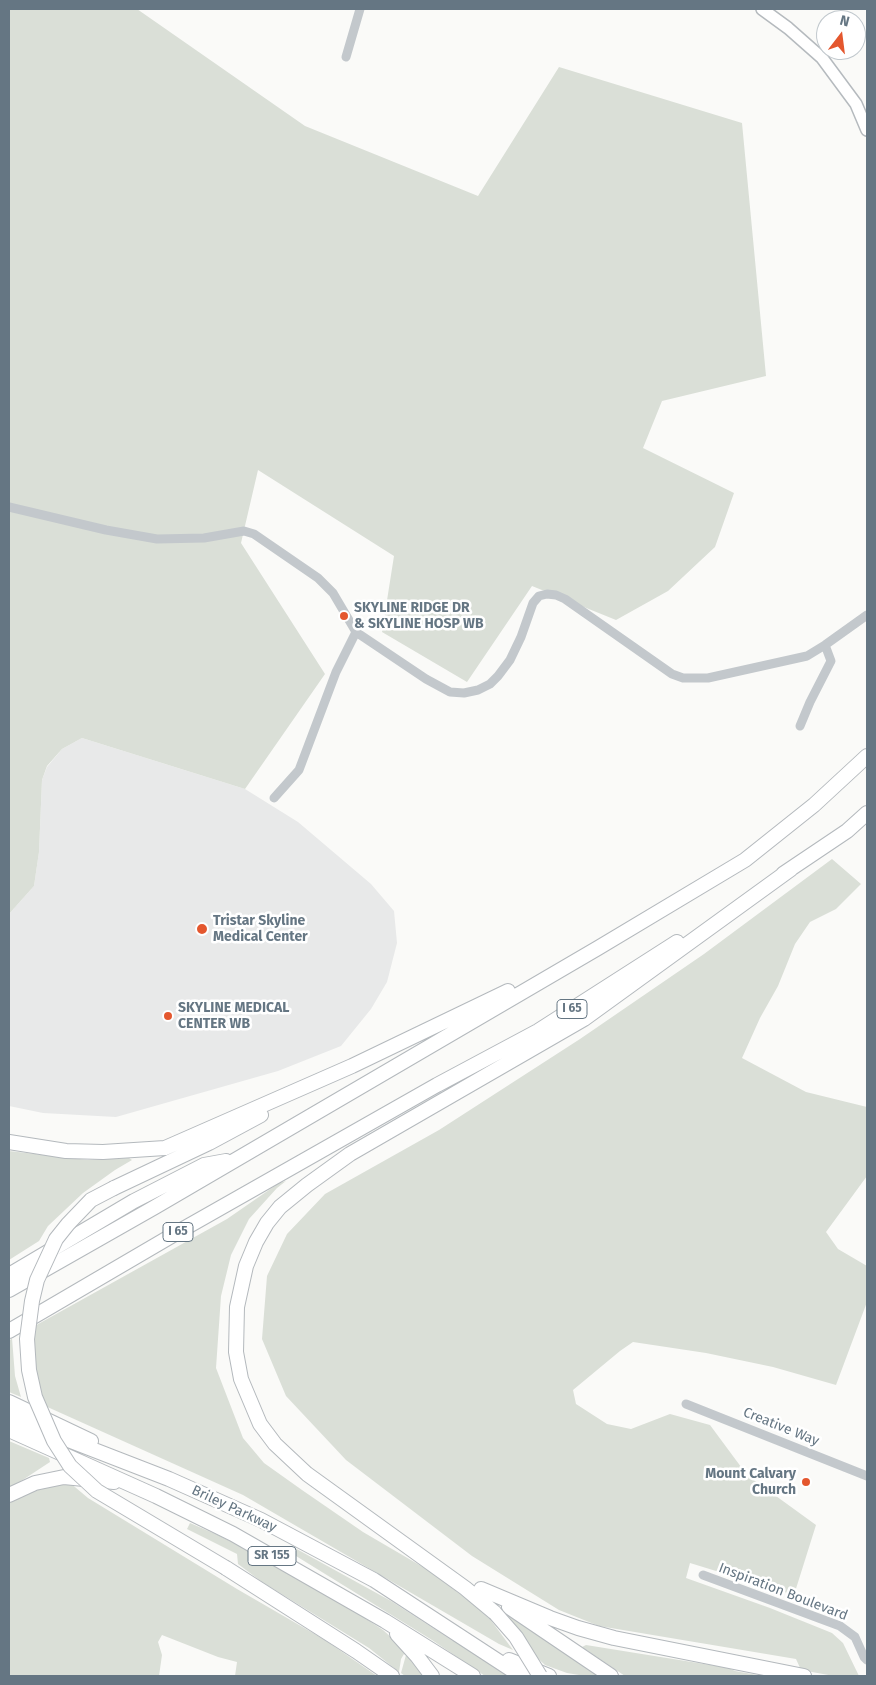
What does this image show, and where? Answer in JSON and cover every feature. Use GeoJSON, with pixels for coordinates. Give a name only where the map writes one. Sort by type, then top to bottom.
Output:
{"type":"FeatureCollection","features":[{"type":"Feature","properties":{"kind":"highway","name":"I 65"},"geometry":{"type":"LineString","coordinates":[[9,1290],[155,1207],[598,948],[744,860],[814,805],[867,756]]}},
{"type":"Feature","properties":{"kind":"highway","name":"I 65"},"geometry":{"type":"LineString","coordinates":[[9,1331],[193,1223],[437,1085],[538,1031],[791,869],[847,831],[867,813]]}},
{"type":"Feature","properties":{"kind":"highway"},"geometry":{"type":"LineString","coordinates":[[540,1676],[516,1637],[495,1612],[422,1556],[307,1474],[275,1444],[260,1424],[241,1379],[236,1352],[237,1307],[246,1266],[256,1242],[268,1223],[292,1195],[336,1164],[439,1101],[584,1019],[791,869]]}},
{"type":"Feature","properties":{"kind":"highway"},"geometry":{"type":"LineString","coordinates":[[9,1142],[66,1151],[103,1152],[165,1148],[352,1066],[598,948]]}},
{"type":"Feature","properties":{"kind":"highway"},"geometry":{"type":"LineString","coordinates":[[352,1066],[209,1143],[91,1200],[56,1238],[37,1280],[27,1339],[29,1370],[35,1397],[54,1441],[70,1466],[97,1491],[226,1568],[392,1676]]}},
{"type":"Feature","properties":{"kind":"highway"},"geometry":{"type":"LineString","coordinates":[[9,1275],[134,1201],[204,1165],[236,1159]]}},
{"type":"Feature","properties":{"kind":"highway"},"geometry":{"type":"LineString","coordinates":[[9,1402],[127,1458],[157,1470],[170,1479]]}},
{"type":"Feature","properties":{"kind":"highway","name":"Briley Parkway"},"geometry":{"type":"LineString","coordinates":[[9,1417],[170,1479],[262,1520],[374,1580],[521,1676]]}},
{"type":"Feature","properties":{"kind":"highway","name":"Briley Parkway"},"geometry":{"type":"LineString","coordinates":[[9,1430],[156,1496],[233,1534],[385,1620],[473,1676]]}},
{"type":"Feature","properties":{"kind":"highway"},"geometry":{"type":"LineString","coordinates":[[9,1496],[36,1483],[64,1477],[112,1481],[156,1496]]}},
{"type":"Feature","properties":{"kind":"highway"},"geometry":{"type":"LineString","coordinates":[[422,1556],[481,1588],[578,1628],[614,1638],[804,1676]]}},
{"type":"Feature","properties":{"kind":"highway"},"geometry":{"type":"LineString","coordinates":[[374,1580],[419,1604],[491,1651],[522,1666],[550,1676]]}},
{"type":"Feature","properties":{"kind":"highway"},"geometry":{"type":"LineString","coordinates":[[481,1588],[611,1676]]}},
{"type":"Feature","properties":{"kind":"highway"},"geometry":{"type":"LineString","coordinates":[[385,1620],[432,1676]]}},
{"type":"Feature","properties":{"kind":"main road"},"geometry":{"type":"LineString","coordinates":[[762,9],[788,28],[822,58],[856,104],[867,130]]}},
{"type":"Feature","properties":{"kind":"street"},"geometry":{"type":"LineString","coordinates":[[346,56],[360,9]]}},
{"type":"Feature","properties":{"kind":"street"},"geometry":{"type":"LineString","coordinates":[[9,507],[106,530],[157,539],[204,538],[244,531],[254,534],[318,578],[333,594],[356,632],[426,679],[450,692],[464,693],[478,690],[490,684],[498,676],[510,660],[533,604],[539,596],[547,594],[556,595],[565,600],[672,674],[683,678],[708,678],[807,656],[867,615]]}},
{"type":"Feature","properties":{"kind":"street"},"geometry":{"type":"LineString","coordinates":[[274,798],[299,770],[336,672],[356,632]]}},
{"type":"Feature","properties":{"kind":"street"},"geometry":{"type":"LineString","coordinates":[[800,726],[831,661],[825,645]]}},
{"type":"Feature","properties":{"kind":"street","name":"Creative Way"},"geometry":{"type":"LineString","coordinates":[[686,1404],[867,1476]]}},
{"type":"Feature","properties":{"kind":"street","name":"Inspiration Boulevard"},"geometry":{"type":"LineString","coordinates":[[703,1575],[840,1626],[855,1637],[867,1660]]}},
{"type":"Feature","properties":{"kind":"shaded area"},"geometry":{"type":"Polygon","coordinates":[[[9,9],[137,9],[305,126],[478,196],[559,67],[742,123],[766,376],[662,401],[643,448],[734,493],[715,547],[668,591],[616,620],[532,586],[467,682],[382,632],[394,556],[258,470],[241,543],[325,674],[245,789],[82,738],[62,749],[47,766],[42,780],[39,852],[34,886],[9,914],[9,9]]]}},
{"type":"Feature","properties":{"kind":"shaded area","name":"Tristar Skyline Medical Center"},"geometry":{"type":"Polygon","coordinates":[[[82,738],[245,789],[298,822],[371,884],[394,911],[397,943],[387,982],[371,1009],[341,1046],[278,1071],[116,1117],[43,1113],[9,1106],[9,914],[34,886],[39,852],[42,780],[47,767],[62,749],[82,738]]]}},
{"type":"Feature","properties":{"kind":"shaded area"},"geometry":{"type":"Polygon","coordinates":[[[832,859],[861,884],[836,909],[810,922],[795,944],[778,986],[760,1018],[742,1058],[806,1092],[867,1107],[867,1176],[826,1232],[838,1249],[867,1266],[867,1302],[836,1385],[773,1367],[706,1353],[633,1342],[573,1390],[576,1404],[607,1424],[631,1429],[670,1414],[710,1425],[747,1475],[816,1525],[794,1595],[690,1563],[686,1578],[770,1608],[832,1633],[843,1643],[859,1676],[834,1676],[801,1670],[796,1659],[599,1626],[559,1610],[472,1556],[346,1460],[286,1396],[262,1339],[267,1276],[287,1234],[325,1194],[439,1130],[580,1039],[704,954],[832,859]]]}},
{"type":"Feature","properties":{"kind":"shaded area"},"geometry":{"type":"Polygon","coordinates":[[[9,1151],[88,1160],[129,1158],[132,1160],[83,1193],[48,1226],[39,1241],[9,1260],[9,1151]]]}},
{"type":"Feature","properties":{"kind":"shaded area"},"geometry":{"type":"Polygon","coordinates":[[[286,1181],[277,1188],[249,1219],[231,1255],[221,1296],[216,1368],[243,1438],[264,1463],[363,1532],[428,1570],[472,1603],[490,1619],[513,1650],[499,1644],[243,1495],[43,1405],[33,1377],[31,1328],[227,1219],[279,1183],[286,1181]]]}},
{"type":"Feature","properties":{"kind":"shaded area"},"geometry":{"type":"Polygon","coordinates":[[[12,1338],[15,1376],[21,1397],[9,1392],[9,1341],[12,1338]]]}},
{"type":"Feature","properties":{"kind":"shaded area"},"geometry":{"type":"Polygon","coordinates":[[[9,1441],[49,1458],[50,1462],[9,1489],[9,1441]]]}},
{"type":"Feature","properties":{"kind":"shaded area"},"geometry":{"type":"Polygon","coordinates":[[[69,1482],[88,1498],[325,1640],[377,1676],[235,1676],[237,1662],[218,1657],[162,1635],[158,1642],[162,1655],[159,1676],[9,1676],[9,1500],[32,1488],[69,1482]]]}},
{"type":"Feature","properties":{"kind":"shaded area"},"geometry":{"type":"Polygon","coordinates":[[[190,1523],[274,1564],[348,1607],[383,1630],[402,1647],[425,1676],[405,1676],[401,1673],[406,1655],[404,1654],[401,1659],[399,1672],[369,1648],[262,1582],[238,1564],[237,1554],[187,1529],[190,1523]]]}},
{"type":"Feature","properties":{"kind":"shaded area"},"geometry":{"type":"Polygon","coordinates":[[[293,1547],[391,1601],[453,1641],[455,1639],[510,1676],[485,1676],[432,1640],[296,1556],[293,1547]]]}},
{"type":"Feature","properties":{"kind":"shaded area"},"geometry":{"type":"Polygon","coordinates":[[[503,1612],[602,1676],[567,1673],[545,1665],[532,1653],[503,1612]]]}},
{"type":"Feature","properties":{"kind":"shaded area"},"geometry":{"type":"Polygon","coordinates":[[[586,1645],[729,1668],[735,1671],[763,1676],[625,1676],[582,1647],[586,1645]]]}},
{"type":"Feature","properties":{"kind":"place","name":"SKYLINE RIDGE DR & SKYLINE HOSP WB"},"geometry":{"type":"Point","coordinates":[344,616]}},
{"type":"Feature","properties":{"kind":"place","name":"Tristar Skyline Medical Center"},"geometry":{"type":"Point","coordinates":[202,929]}},
{"type":"Feature","properties":{"kind":"place","name":"SKYLINE MEDICAL CENTER WB"},"geometry":{"type":"Point","coordinates":[168,1016]}},
{"type":"Feature","properties":{"kind":"place","name":"Mount Calvary Church"},"geometry":{"type":"Point","coordinates":[806,1482]}}]}
